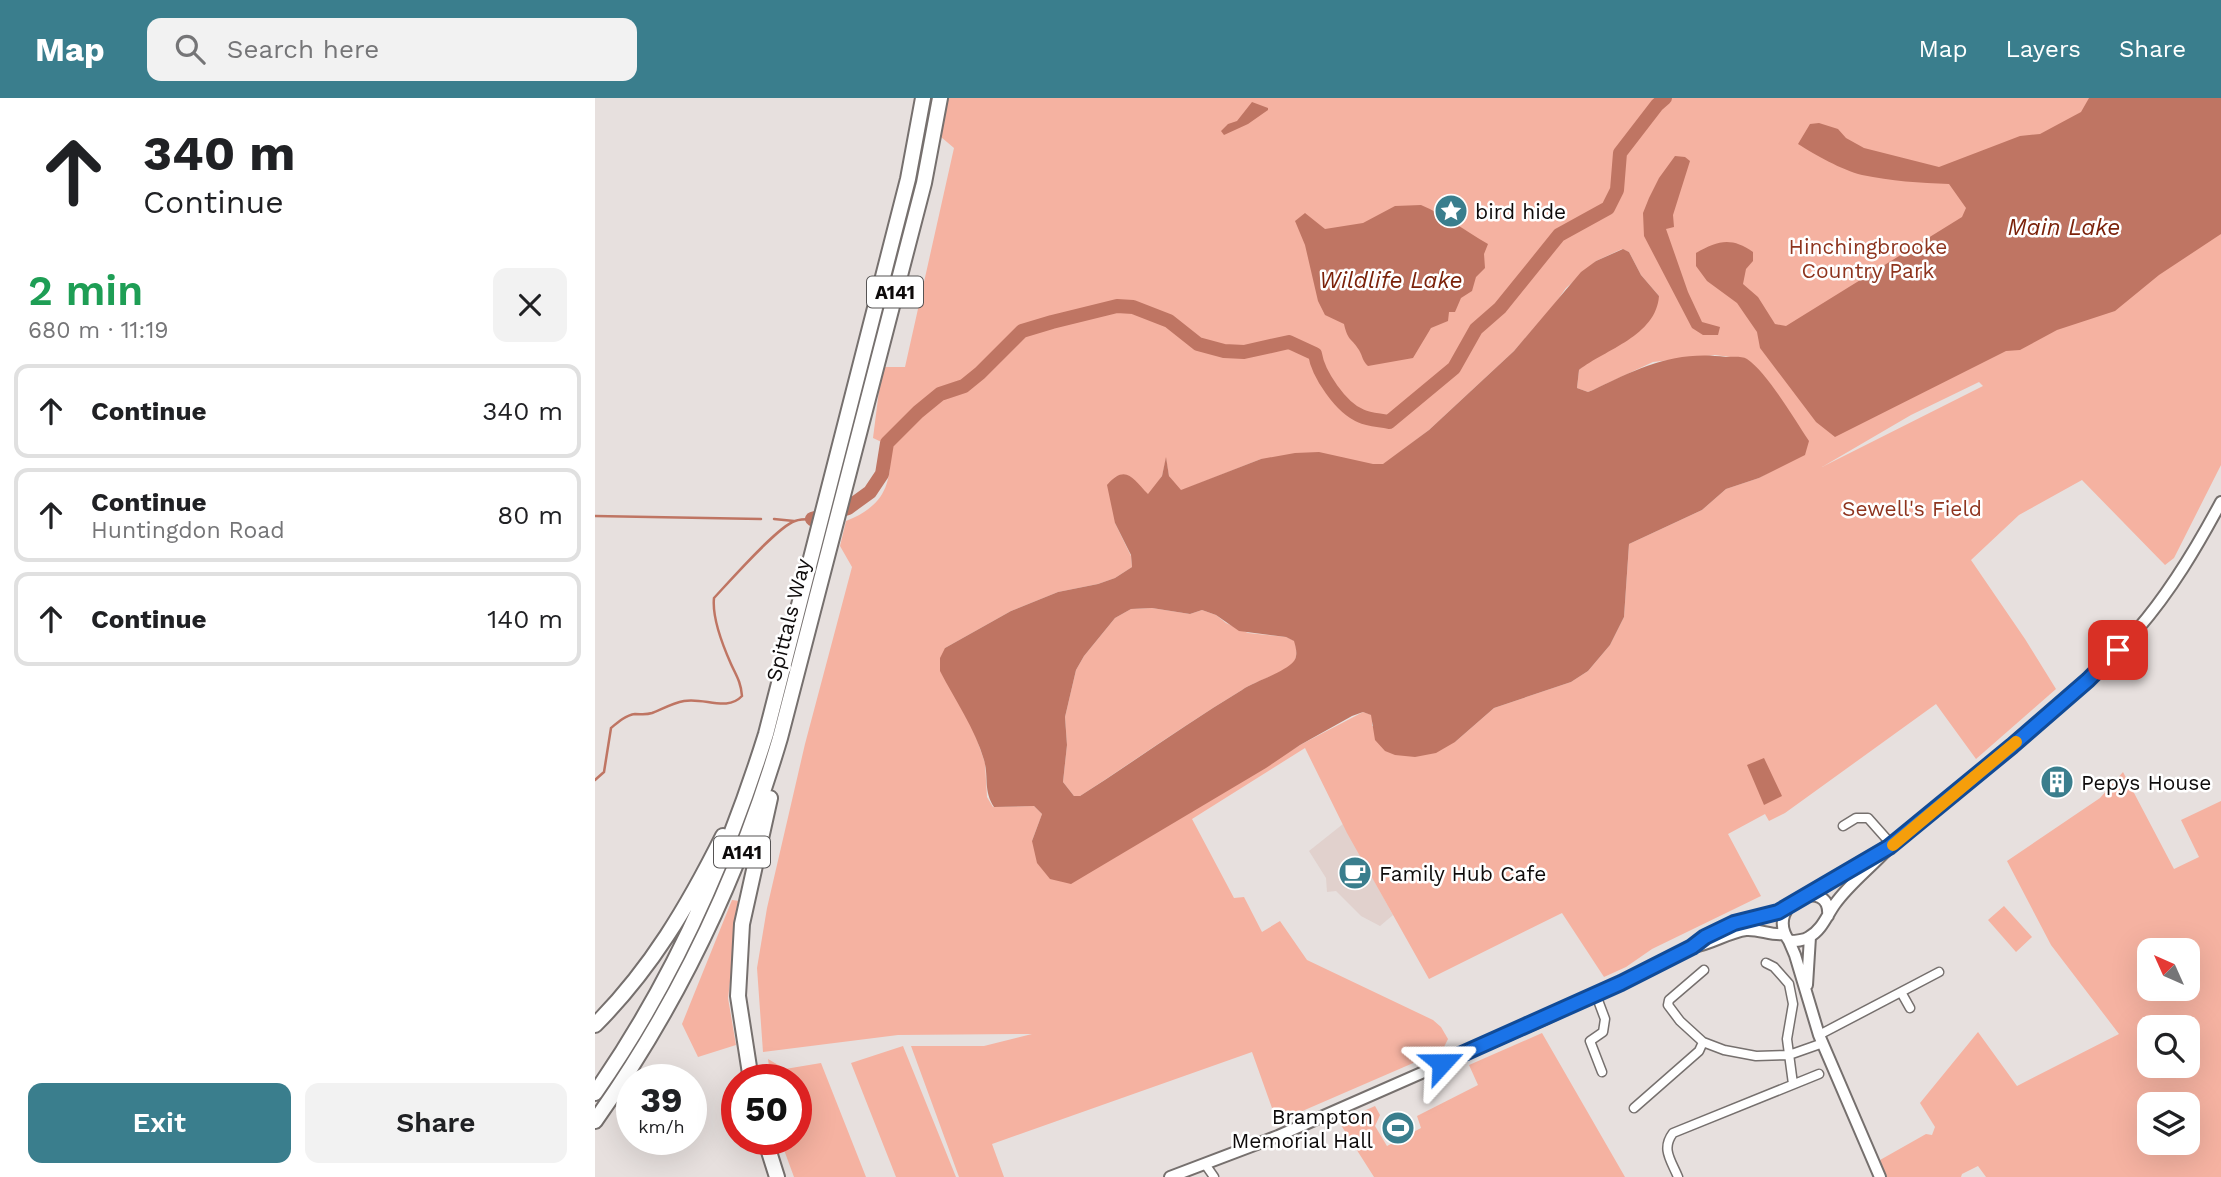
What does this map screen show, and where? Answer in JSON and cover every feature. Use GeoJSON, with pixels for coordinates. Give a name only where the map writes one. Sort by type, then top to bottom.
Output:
{"type":"FeatureCollection","features":[{"type":"Feature","properties":{"kind":"highway","name":"Spittals Way"},"geometry":{"type":"LineString","coordinates":[[595,1093],[641,1022],[692,928],[734,830],[765,734],[908,179],[922,98]]}},
{"type":"Feature","properties":{"kind":"highway","name":"Spittals Way"},"geometry":{"type":"LineString","coordinates":[[595,1121],[659,1023],[713,920],[757,812],[789,701],[924,183],[940,98]]}},
{"type":"Feature","properties":{"kind":"highway"},"geometry":{"type":"LineString","coordinates":[[749,1064],[739,996],[742,923],[765,818],[783,752],[789,701]]}},
{"type":"Feature","properties":{"kind":"highway"},"geometry":{"type":"LineString","coordinates":[[595,1025],[631,986],[670,935],[727,827],[765,734]]}},
{"type":"Feature","properties":{"kind":"highway"},"geometry":{"type":"LineString","coordinates":[[770,1155],[777,1177]]}},
{"type":"Feature","properties":{"kind":"main road"},"geometry":{"type":"LineString","coordinates":[[1692,947],[1709,945],[1741,931],[1761,930],[1796,941],[1810,937],[1823,924],[1844,892],[1891,846],[2088,680],[2136,632],[2165,596],[2221,502]]}},
{"type":"Feature","properties":{"kind":"main road"},"geometry":{"type":"LineString","coordinates":[[1170,1177],[1278,1136],[1596,995],[1734,923],[1778,912],[1891,846]]}},
{"type":"Feature","properties":{"kind":"main road"},"geometry":{"type":"LineString","coordinates":[[1808,895],[1819,896],[1825,900],[1829,907],[1828,916]]}},
{"type":"Feature","properties":{"kind":"main road"},"geometry":{"type":"LineString","coordinates":[[1791,905],[1782,919],[1787,938],[1795,955],[1821,1039],[1880,1177]]}},
{"type":"Feature","properties":{"kind":"main road"},"geometry":{"type":"LineString","coordinates":[[1807,994],[1810,937]]}},
{"type":"Feature","properties":{"kind":"street"},"geometry":{"type":"LineString","coordinates":[[1843,826],[1856,818],[1868,818],[1891,846]]}},
{"type":"Feature","properties":{"kind":"street"},"geometry":{"type":"LineString","coordinates":[[1766,963],[1774,967],[1789,984],[1793,1004],[1787,1039],[1793,1084]]}},
{"type":"Feature","properties":{"kind":"street"},"geometry":{"type":"LineString","coordinates":[[1704,970],[1668,1000],[1668,1005],[1680,1021],[1703,1042],[1724,1050],[1756,1056],[1789,1055],[1938,972]]}},
{"type":"Feature","properties":{"kind":"street"},"geometry":{"type":"LineString","coordinates":[[1901,992],[1909,1008]]}},
{"type":"Feature","properties":{"kind":"street"},"geometry":{"type":"LineString","coordinates":[[1596,995],[1605,1019],[1603,1032],[1590,1041],[1602,1072]]}},
{"type":"Feature","properties":{"kind":"street"},"geometry":{"type":"LineString","coordinates":[[1634,1108],[1699,1051],[1703,1042]]}},
{"type":"Feature","properties":{"kind":"street"},"geometry":{"type":"LineString","coordinates":[[1678,1177],[1667,1149],[1667,1142],[1673,1133],[1819,1074]]}},
{"type":"Feature","properties":{"kind":"street"},"geometry":{"type":"LineString","coordinates":[[1205,1164],[1214,1177]]}},
{"type":"Feature","properties":{"kind":"shaded area"},"geometry":{"type":"Polygon","coordinates":[[[1343,824],[1393,915],[1380,926],[1361,916],[1336,891],[1327,892],[1326,878],[1309,851],[1343,824]]]}},
{"type":"Feature","properties":{"kind":"green space"},"geometry":{"type":"Polygon","coordinates":[[[945,98],[2221,98],[2221,465],[2174,558],[2165,565],[2082,480],[2019,515],[1971,560],[2056,689],[1976,759],[1936,704],[1785,813],[1769,821],[1765,814],[1728,834],[1761,896],[1652,949],[1626,967],[1604,977],[1562,913],[1429,979],[1347,833],[1305,748],[1192,819],[1234,898],[1244,897],[1262,932],[1280,921],[1307,960],[1433,1020],[1448,1039],[1444,1047],[1434,1054],[1277,1122],[1252,1052],[992,1144],[1004,1177],[959,1177],[911,1046],[984,1046],[1032,1034],[898,1035],[763,1052],[757,968],[767,908],[805,744],[852,567],[840,546],[846,521],[877,501],[887,483],[890,446],[873,438],[882,367],[905,367],[954,148],[941,137],[945,98]],[[1622,249],[1596,261],[1566,288],[1514,351],[1429,430],[1383,465],[1261,459],[1180,491],[1169,476],[1166,459],[1162,476],[1152,491],[1115,523],[1131,556],[1132,567],[1115,578],[1058,592],[1011,611],[945,648],[985,763],[987,797],[993,807],[1034,806],[1042,814],[1032,841],[1227,790],[1300,745],[1363,712],[1372,715],[1372,726],[1455,742],[1494,708],[1571,682],[1588,671],[1610,645],[1624,617],[1629,544],[1702,510],[1726,489],[1759,478],[1795,458],[1738,358],[1715,355],[1653,362],[1588,392],[1577,388],[1579,370],[1659,296],[1641,275],[1629,252],[1622,249]],[[1979,382],[1911,415],[1822,467],[1983,386],[1979,382]]]}},
{"type":"Feature","properties":{"kind":"green space"},"geometry":{"type":"Polygon","coordinates":[[[1152,608],[1190,614],[1202,610],[1248,633],[1286,637],[1295,641],[1294,662],[1221,703],[1080,796],[1074,796],[1063,782],[1067,745],[1065,717],[1076,670],[1115,618],[1131,609],[1152,608]]]}},
{"type":"Feature","properties":{"kind":"green space"},"geometry":{"type":"Polygon","coordinates":[[[2123,772],[2174,869],[2199,857],[2181,820],[2221,801],[2221,1177],[1986,1177],[1978,1166],[1961,1177],[1887,1177],[1880,1160],[1926,1134],[1932,1135],[1935,1127],[1920,1103],[1978,1032],[2017,1086],[2119,1034],[2051,945],[2007,861],[2100,798],[2123,772]]]}},
{"type":"Feature","properties":{"kind":"green space"},"geometry":{"type":"Polygon","coordinates":[[[732,900],[740,901],[728,998],[736,1045],[698,1057],[682,1024],[732,900]]]}},
{"type":"Feature","properties":{"kind":"green space"},"geometry":{"type":"Polygon","coordinates":[[[2004,906],[2032,937],[2016,952],[1988,920],[2004,906]]]}},
{"type":"Feature","properties":{"kind":"green space"},"geometry":{"type":"Polygon","coordinates":[[[1542,1033],[1625,1177],[1374,1177],[1339,1122],[1375,1106],[1380,1115],[1375,1126],[1387,1146],[1421,1128],[1417,1116],[1478,1085],[1469,1065],[1542,1033]]]}},
{"type":"Feature","properties":{"kind":"green space"},"geometry":{"type":"Polygon","coordinates":[[[903,1046],[956,1177],[896,1177],[851,1063],[903,1046]]]}},
{"type":"Feature","properties":{"kind":"green space"},"geometry":{"type":"Polygon","coordinates":[[[821,1063],[866,1177],[794,1177],[786,1155],[812,1155],[812,1064],[821,1063]]]}},
{"type":"Feature","properties":{"kind":"water","name":"Main Lake"},"geometry":{"type":"Polygon","coordinates":[[[2089,98],[2221,98],[2221,234],[2159,275],[2115,311],[2057,330],[2020,350],[2006,351],[1835,437],[1816,422],[1760,348],[1757,332],[1737,303],[1707,281],[1696,266],[1696,253],[1718,243],[1732,242],[1753,252],[1753,261],[1746,269],[1743,284],[1758,297],[1775,324],[1786,326],[1962,217],[1966,208],[1949,184],[1862,175],[1820,157],[1798,144],[1810,124],[1819,123],[1838,129],[1846,138],[1864,148],[1939,167],[2020,136],[2040,134],[2081,112],[2089,98]]]}},
{"type":"Feature","properties":{"kind":"water"},"geometry":{"type":"Polygon","coordinates":[[[1252,102],[1268,110],[1248,124],[1224,135],[1221,131],[1228,124],[1237,121],[1252,102]]]}},
{"type":"Feature","properties":{"kind":"water"},"geometry":{"type":"Polygon","coordinates":[[[1675,156],[1685,157],[1690,161],[1673,215],[1674,227],[1666,229],[1688,292],[1702,322],[1720,327],[1718,335],[1703,335],[1692,328],[1644,236],[1643,213],[1659,178],[1675,156]]]}},
{"type":"Feature","properties":{"kind":"water","name":"Wildlife Lake"},"geometry":{"type":"Polygon","coordinates":[[[1421,205],[1488,244],[1484,254],[1485,268],[1476,277],[1472,291],[1461,298],[1455,312],[1449,312],[1448,321],[1431,328],[1413,358],[1368,366],[1349,337],[1344,324],[1325,315],[1318,301],[1305,245],[1295,221],[1305,213],[1325,229],[1363,223],[1395,206],[1421,205]]]}},
{"type":"Feature","properties":{"kind":"water"},"geometry":{"type":"Polygon","coordinates":[[[1623,249],[1629,252],[1641,275],[1659,296],[1656,310],[1639,331],[1579,370],[1577,388],[1588,392],[1641,368],[1673,359],[1690,356],[1745,358],[1755,365],[1771,385],[1809,441],[1805,455],[1759,478],[1726,489],[1702,510],[1629,544],[1624,617],[1610,645],[1588,671],[1571,682],[1494,708],[1455,742],[1436,753],[1415,757],[1385,751],[1375,740],[1371,715],[1363,712],[1352,716],[1071,884],[1050,879],[1037,863],[1032,841],[1042,814],[1034,806],[994,807],[991,801],[980,748],[940,671],[940,658],[945,648],[1011,611],[1058,592],[1115,578],[1132,567],[1131,555],[1115,523],[1107,485],[1119,475],[1129,476],[1148,494],[1162,476],[1166,457],[1169,476],[1181,490],[1261,459],[1295,453],[1319,452],[1383,464],[1429,430],[1514,351],[1581,272],[1596,261],[1623,249]],[[1152,608],[1131,609],[1115,618],[1084,656],[1076,670],[1065,717],[1067,745],[1063,782],[1074,796],[1080,796],[1222,703],[1283,669],[1295,659],[1294,641],[1286,637],[1239,631],[1216,615],[1202,610],[1190,614],[1152,608]]]}},
{"type":"Feature","properties":{"kind":"water"},"geometry":{"type":"Polygon","coordinates":[[[1764,758],[1782,796],[1764,805],[1747,765],[1764,758]]]}},
{"type":"Feature","properties":{"kind":"waterway"},"geometry":{"type":"LineString","coordinates":[[812,519],[848,508],[870,492],[882,474],[887,443],[940,394],[964,386],[980,373],[1022,331],[1117,306],[1133,307],[1169,321],[1198,344],[1224,351],[1244,352],[1289,342],[1315,354],[1332,390],[1353,412],[1389,422],[1454,368],[1476,329],[1500,308],[1559,235],[1608,208],[1617,190],[1620,153],[1665,98]]}},
{"type":"Feature","properties":{"kind":"waterway"},"geometry":{"type":"LineString","coordinates":[[595,516],[761,519]]}},
{"type":"Feature","properties":{"kind":"waterway"},"geometry":{"type":"LineString","coordinates":[[774,519],[794,521]]}},
{"type":"Feature","properties":{"kind":"waterway"},"geometry":{"type":"LineString","coordinates":[[595,780],[604,772],[611,728],[625,717],[650,714],[684,701],[722,704],[736,701],[742,696],[719,631],[714,598],[777,533],[795,521],[812,519]]}},
{"type":"Feature","properties":{"kind":"slow traffic"},"geometry":{"type":"LineString","coordinates":[[1893,845],[2016,742]]}},
{"type":"Feature","properties":{"kind":"place","name":"bird hide"},"geometry":{"type":"Point","coordinates":[1451,211]}},
{"type":"Feature","properties":{"kind":"place","name":"Pepys House"},"geometry":{"type":"Point","coordinates":[2057,782]}},
{"type":"Feature","properties":{"kind":"place","name":"Family Hub Cafe"},"geometry":{"type":"Point","coordinates":[1355,873]}},
{"type":"Feature","properties":{"kind":"place","name":"Brampton Memorial Hall"},"geometry":{"type":"Point","coordinates":[1398,1128]}},
{"type":"Feature","properties":{"kind":"route"},"geometry":{"type":"LineString","coordinates":[[1442,1063],[1621,983],[1734,923],[1778,912],[1889,847],[2012,746],[2118,650]]}},
{"type":"Feature","properties":{"kind":"park label","name":"Hinchingbrooke Country Park"},"geometry":{"type":"Point","coordinates":[1868,258]}},
{"type":"Feature","properties":{"kind":"park label","name":"Sewell's Field"},"geometry":{"type":"Point","coordinates":[1912,508]}}]}
